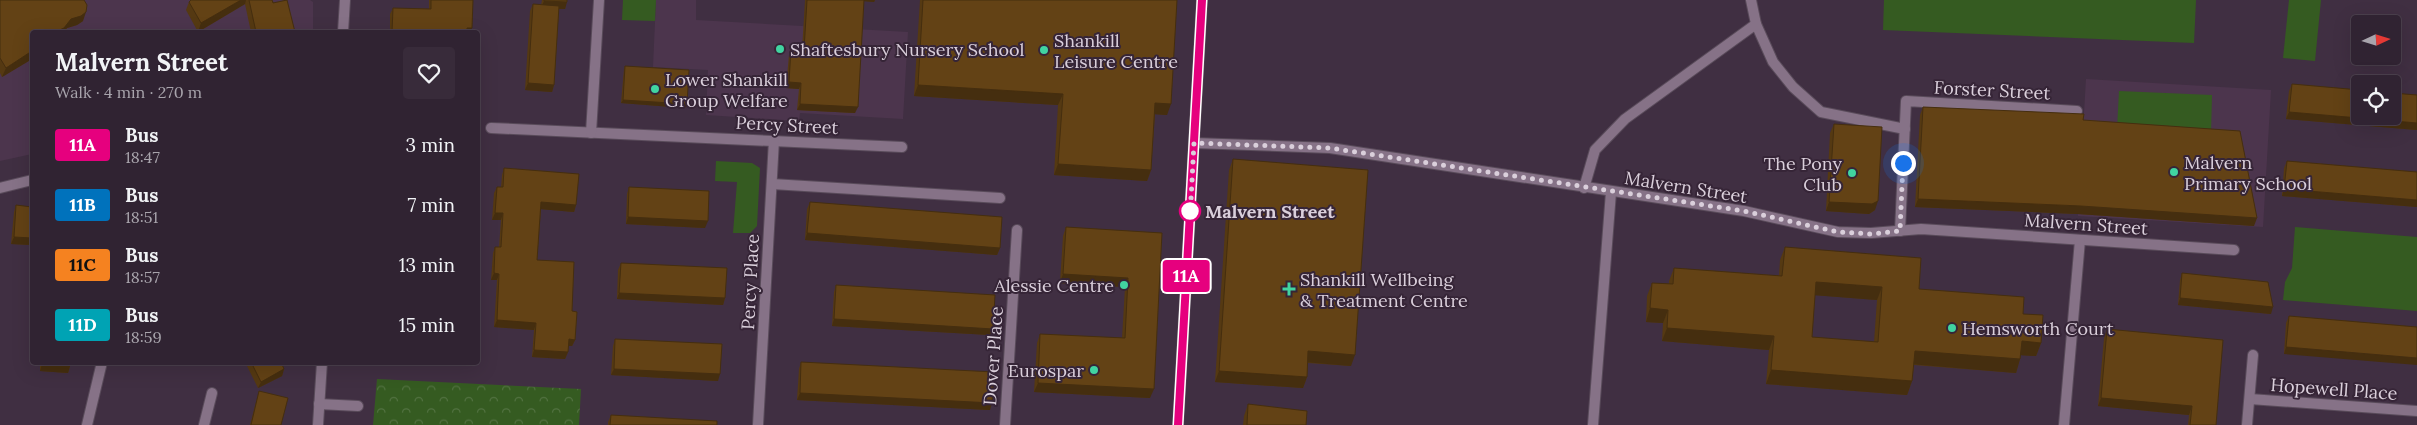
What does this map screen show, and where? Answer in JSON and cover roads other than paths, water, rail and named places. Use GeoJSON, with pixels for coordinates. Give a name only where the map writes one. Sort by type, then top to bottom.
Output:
{"type":"FeatureCollection","features":[{"type":"Feature","properties":{"kind":"main road"},"geometry":{"type":"LineString","coordinates":[[1178,425],[1202,0]]}},
{"type":"Feature","properties":{"kind":"street"},"geometry":{"type":"LineString","coordinates":[[343,30],[345,0]]}},
{"type":"Feature","properties":{"kind":"street"},"geometry":{"type":"LineString","coordinates":[[591,133],[598,0]]}},
{"type":"Feature","properties":{"kind":"street"},"geometry":{"type":"LineString","coordinates":[[1751,0],[1756,24],[1773,62],[1793,87],[1821,112],[1905,129],[1900,231]]}},
{"type":"Feature","properties":{"kind":"street"},"geometry":{"type":"LineString","coordinates":[[1584,188],[1595,150],[1625,119],[1668,91],[1756,24]]}},
{"type":"Feature","properties":{"kind":"street","name":"Forster Street"},"geometry":{"type":"LineString","coordinates":[[1905,129],[1906,101],[2077,111]]}},
{"type":"Feature","properties":{"kind":"street","name":"Percy Street"},"geometry":{"type":"LineString","coordinates":[[491,128],[902,147]]}},
{"type":"Feature","properties":{"kind":"street","name":"Percy Place"},"geometry":{"type":"LineString","coordinates":[[758,425],[774,140]]}},
{"type":"Feature","properties":{"kind":"street","name":"Malvern Street"},"geometry":{"type":"LineString","coordinates":[[1194,143],[1330,148],[1744,211],[1838,232],[1871,234],[1921,229],[2234,250]]}},
{"type":"Feature","properties":{"kind":"street"},"geometry":{"type":"LineString","coordinates":[[0,188],[30,180]]}},
{"type":"Feature","properties":{"kind":"street"},"geometry":{"type":"LineString","coordinates":[[772,184],[1000,198]]}},
{"type":"Feature","properties":{"kind":"street"},"geometry":{"type":"LineString","coordinates":[[1593,425],[1611,192]]}},
{"type":"Feature","properties":{"kind":"street","name":"Dover Place"},"geometry":{"type":"LineString","coordinates":[[1005,425],[1017,230]]}},
{"type":"Feature","properties":{"kind":"street"},"geometry":{"type":"LineString","coordinates":[[2064,425],[2080,240]]}},
{"type":"Feature","properties":{"kind":"street"},"geometry":{"type":"LineString","coordinates":[[2247,425],[2253,355]]}},
{"type":"Feature","properties":{"kind":"street"},"geometry":{"type":"LineString","coordinates":[[87,425],[101,365]]}},
{"type":"Feature","properties":{"kind":"street"},"geometry":{"type":"LineString","coordinates":[[318,425],[322,365]]}},
{"type":"Feature","properties":{"kind":"street"},"geometry":{"type":"LineString","coordinates":[[204,425],[212,393]]}},
{"type":"Feature","properties":{"kind":"street","name":"Hopewell Place"},"geometry":{"type":"LineString","coordinates":[[2250,399],[2417,411]]}},
{"type":"Feature","properties":{"kind":"street"},"geometry":{"type":"LineString","coordinates":[[319,404],[358,406]]}},
{"type":"Feature","properties":{"kind":"place","name":"Shaftesbury Nursery School"},"geometry":{"type":"Point","coordinates":[780,49]}},
{"type":"Feature","properties":{"kind":"place","name":"Shankill Leisure Centre"},"geometry":{"type":"Point","coordinates":[1044,50]}},
{"type":"Feature","properties":{"kind":"place","name":"Lower Shankill Group Welfare"},"geometry":{"type":"Point","coordinates":[655,89]}},
{"type":"Feature","properties":{"kind":"place","name":"Malvern Primary School"},"geometry":{"type":"Point","coordinates":[2174,172]}},
{"type":"Feature","properties":{"kind":"place","name":"The Pony Club"},"geometry":{"type":"Point","coordinates":[1852,173]}},
{"type":"Feature","properties":{"kind":"place","name":"Malvern Street"},"geometry":{"type":"Point","coordinates":[1190,211]}},
{"type":"Feature","properties":{"kind":"place","name":"Alessie Centre"},"geometry":{"type":"Point","coordinates":[1124,285]}},
{"type":"Feature","properties":{"kind":"place","name":"Shankill Wellbeing & Treatment Centre"},"geometry":{"type":"Point","coordinates":[1289,289]}},
{"type":"Feature","properties":{"kind":"place","name":"Hemsworth Court"},"geometry":{"type":"Point","coordinates":[1952,328]}},
{"type":"Feature","properties":{"kind":"place","name":"Eurospar"},"geometry":{"type":"Point","coordinates":[1094,370]}}]}
